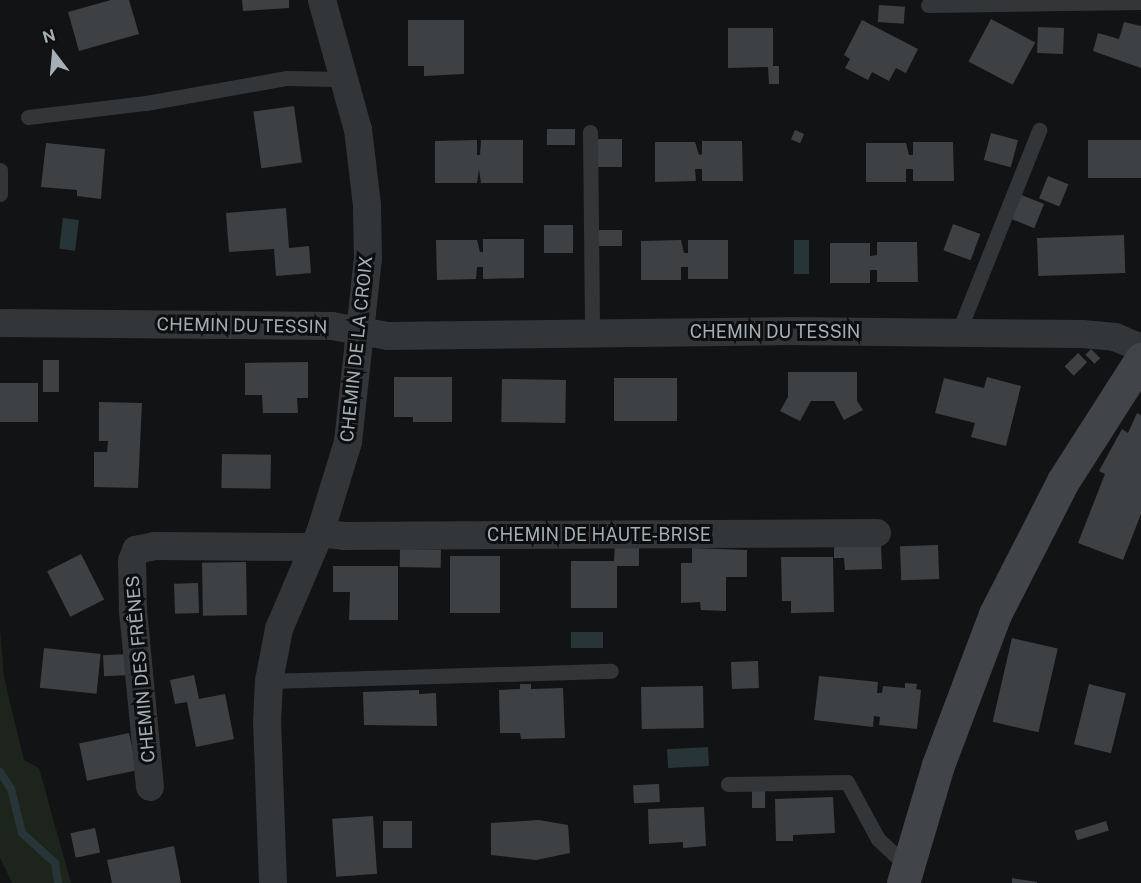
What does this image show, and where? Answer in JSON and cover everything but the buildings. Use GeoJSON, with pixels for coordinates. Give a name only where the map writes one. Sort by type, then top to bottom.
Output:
{"type":"FeatureCollection","features":[{"type":"Feature","properties":{"kind":"main road"},"geometry":{"type":"LineString","coordinates":[[906,875],[938,765],[995,614],[1063,481],[1141,359]]}},
{"type":"Feature","properties":{"kind":"street","name":"CHEMIN DE LA CROIX"},"geometry":{"type":"LineString","coordinates":[[273,883],[267,723],[269,681],[279,629],[317,540],[348,442],[363,332],[368,259],[367,205],[358,130],[322,0]]}},
{"type":"Feature","properties":{"kind":"street","name":"CHEMIN DU TESSIN"},"geometry":{"type":"LineString","coordinates":[[0,323],[333,326],[388,336],[1082,334],[1115,337],[1141,348]]}},
{"type":"Feature","properties":{"kind":"street","name":"CHEMIN DE HAUTE-BRISE"},"geometry":{"type":"LineString","coordinates":[[317,540],[344,536],[877,533]]}},
{"type":"Feature","properties":{"kind":"street","name":"CHEMIN DES FRÊNES"},"geometry":{"type":"LineString","coordinates":[[150,787],[133,610],[132,561],[136,550],[155,546],[317,540]]}},
{"type":"Feature","properties":{"kind":"lane"},"geometry":{"type":"LineString","coordinates":[[928,5],[1141,2]]}},
{"type":"Feature","properties":{"kind":"lane"},"geometry":{"type":"LineString","coordinates":[[28,117],[104,109],[287,78],[343,79]]}},
{"type":"Feature","properties":{"kind":"lane"},"geometry":{"type":"LineString","coordinates":[[958,333],[1039,130]]}},
{"type":"Feature","properties":{"kind":"lane"},"geometry":{"type":"LineString","coordinates":[[590,132],[592,334]]}},
{"type":"Feature","properties":{"kind":"lane"},"geometry":{"type":"LineString","coordinates":[[0,170],[0,194]]}},
{"type":"Feature","properties":{"kind":"lane"},"geometry":{"type":"LineString","coordinates":[[269,681],[611,671]]}},
{"type":"Feature","properties":{"kind":"lane"},"geometry":{"type":"LineString","coordinates":[[728,784],[847,782],[878,839],[906,875]]}},
{"type":"Feature","properties":{"kind":"shaded area"},"geometry":{"type":"Polygon","coordinates":[[[63,218],[79,220],[75,251],[59,249],[63,218]]]}},
{"type":"Feature","properties":{"kind":"shaded area"},"geometry":{"type":"Polygon","coordinates":[[[794,240],[809,240],[809,274],[794,274],[794,240]]]}},
{"type":"Feature","properties":{"kind":"shaded area"},"geometry":{"type":"Polygon","coordinates":[[[0,630],[4,677],[24,760],[39,768],[71,883],[12,883],[0,858],[0,630]]]}},
{"type":"Feature","properties":{"kind":"shaded area"},"geometry":{"type":"Polygon","coordinates":[[[571,632],[603,632],[603,648],[571,648],[571,632]]]}},
{"type":"Feature","properties":{"kind":"shaded area"},"geometry":{"type":"Polygon","coordinates":[[[708,747],[709,766],[668,768],[667,749],[708,747]]]}},
{"type":"Feature","properties":{"kind":"waterway"},"geometry":{"type":"LineString","coordinates":[[0,772],[11,789],[22,833],[55,863],[58,883]]}}]}
